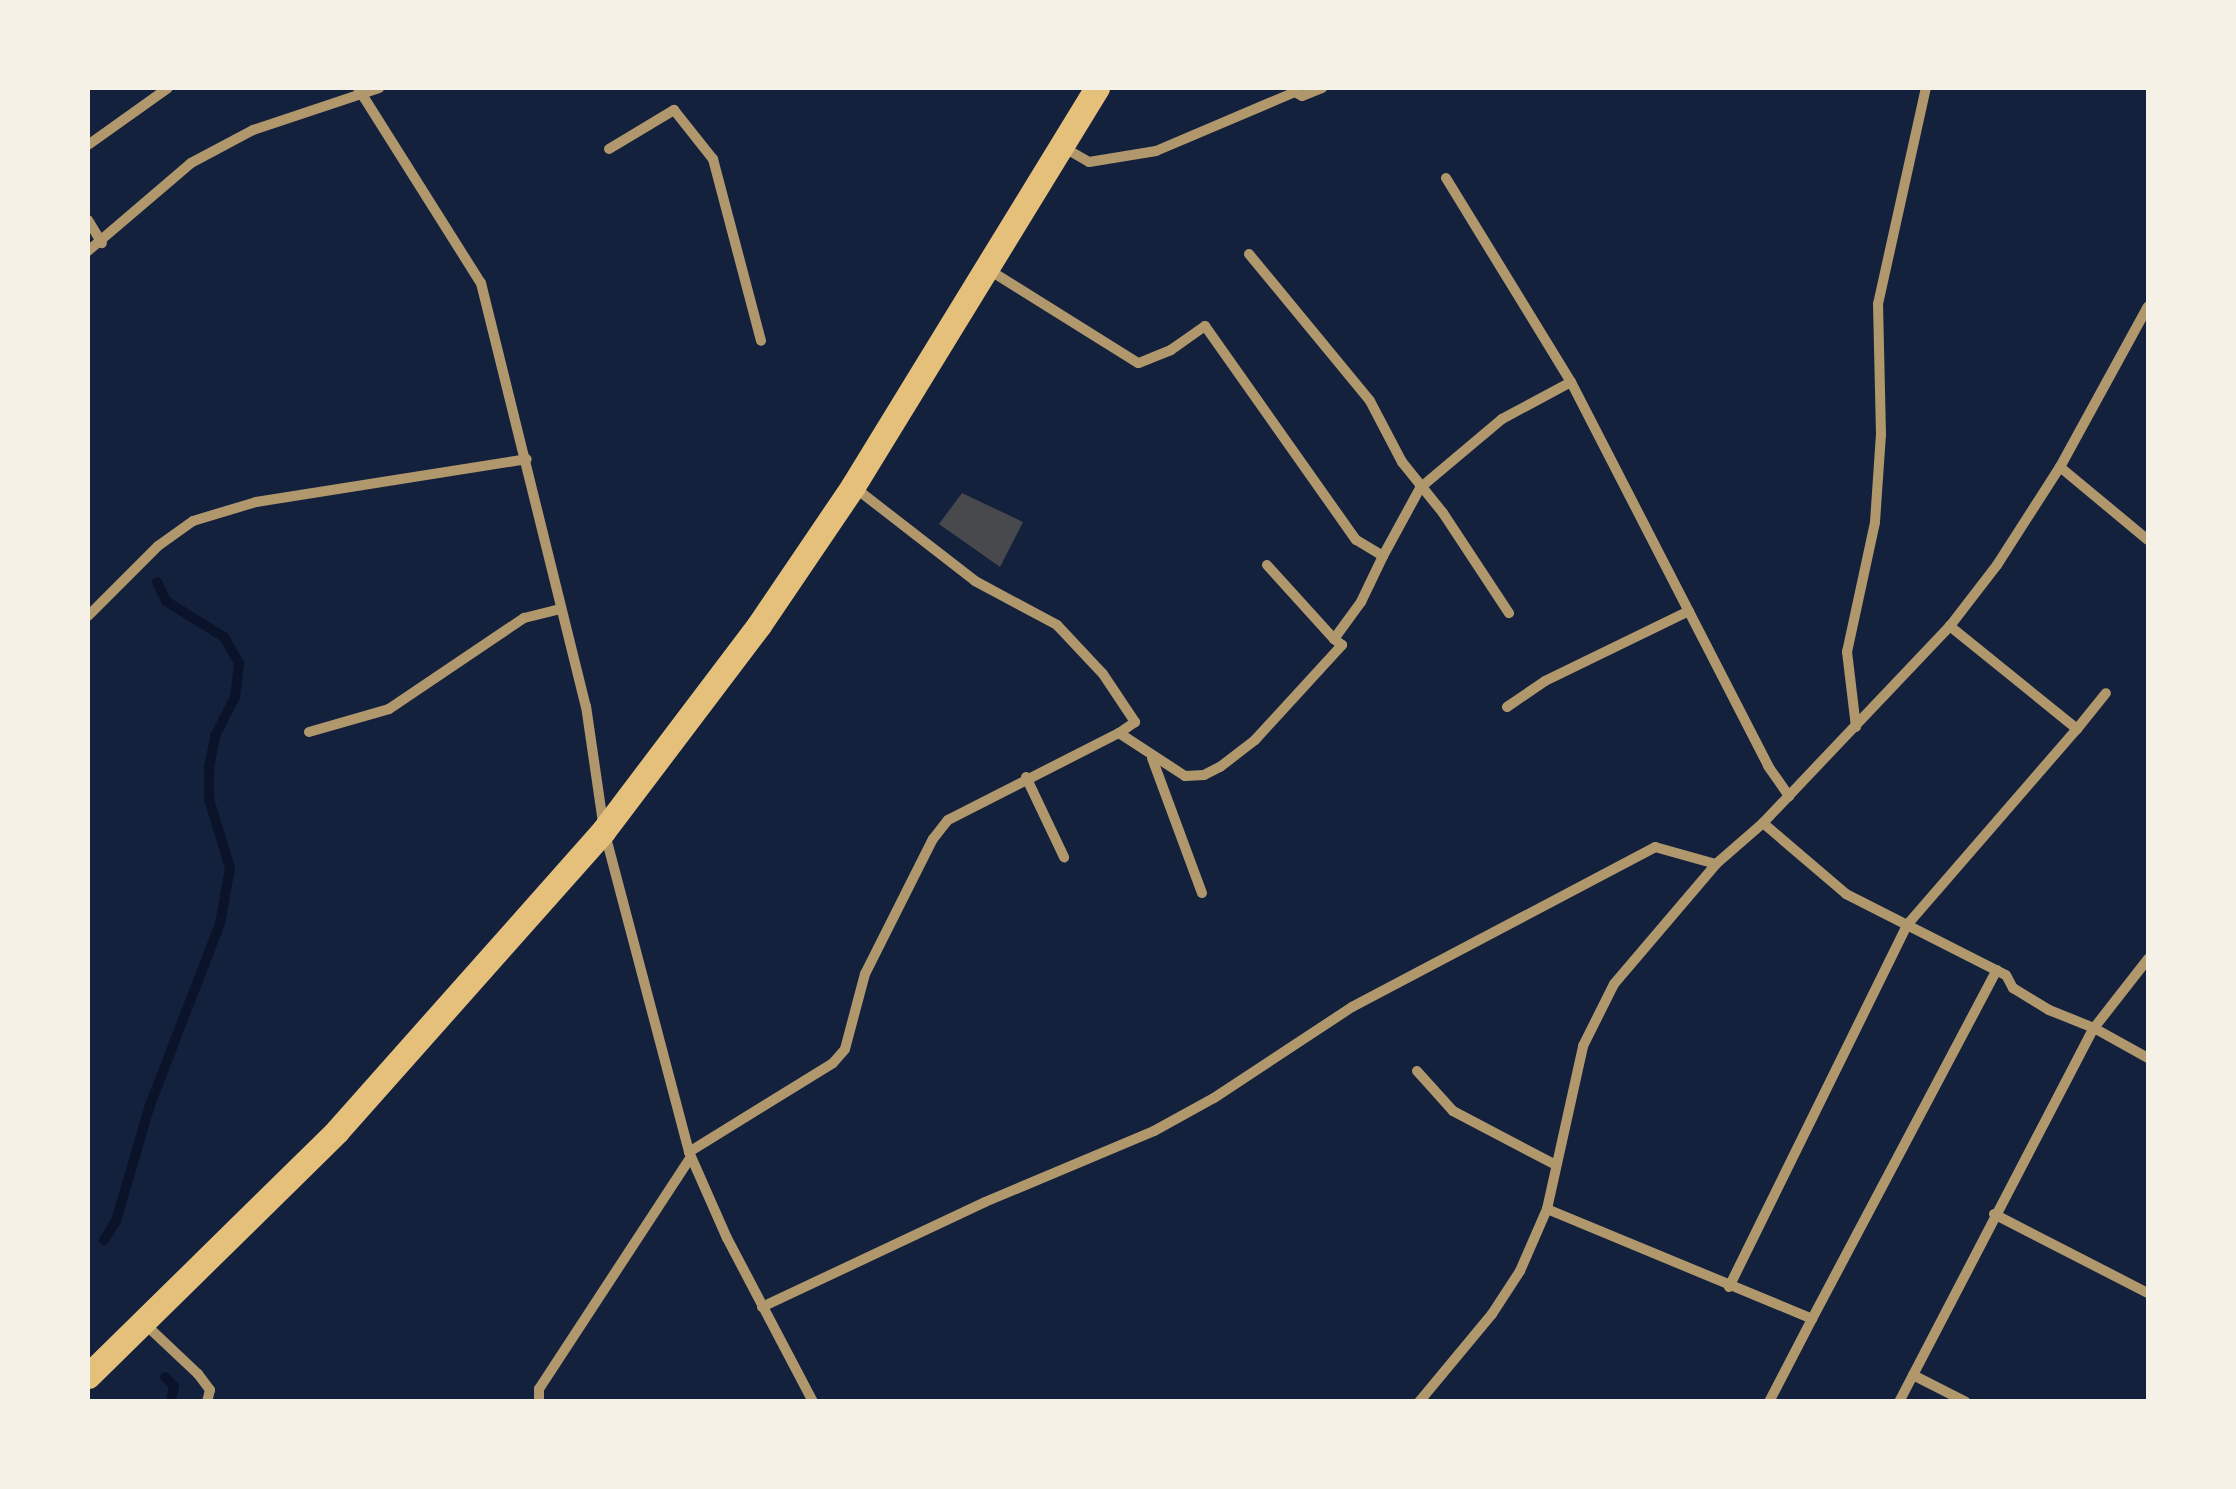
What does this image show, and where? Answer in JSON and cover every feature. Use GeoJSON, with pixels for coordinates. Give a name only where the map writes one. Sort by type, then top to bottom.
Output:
{"type":"FeatureCollection","features":[{"type":"Feature","properties":{"kind":"highway"},"geometry":{"type":"LineString","coordinates":[[88,1376],[337,1131],[604,830],[759,624],[853,486],[989,270],[1097,88]]}},
{"type":"Feature","properties":{"kind":"street"},"geometry":{"type":"LineString","coordinates":[[88,145],[168,88]]}},
{"type":"Feature","properties":{"kind":"street"},"geometry":{"type":"LineString","coordinates":[[88,251],[192,164],[252,130],[379,88]]}},
{"type":"Feature","properties":{"kind":"street"},"geometry":{"type":"LineString","coordinates":[[1062,147],[1089,162],[1156,151],[1295,92],[1302,96],[1322,88]]}},
{"type":"Feature","properties":{"kind":"street"},"geometry":{"type":"LineString","coordinates":[[1856,727],[1847,652],[1875,522],[1881,435],[1878,304],[1926,88]]}},
{"type":"Feature","properties":{"kind":"street"},"geometry":{"type":"LineString","coordinates":[[361,92],[482,282],[586,706],[604,830],[690,1155],[762,1307],[813,1402]]}},
{"type":"Feature","properties":{"kind":"street"},"geometry":{"type":"LineString","coordinates":[[609,149],[674,110],[713,159],[762,341]]}},
{"type":"Feature","properties":{"kind":"street"},"geometry":{"type":"LineString","coordinates":[[1446,178],[1571,382],[1768,766],[1789,796]]}},
{"type":"Feature","properties":{"kind":"street"},"geometry":{"type":"LineString","coordinates":[[88,220],[102,243]]}},
{"type":"Feature","properties":{"kind":"street"},"geometry":{"type":"LineString","coordinates":[[1249,254],[1370,401],[1420,488],[1443,514],[1509,613]]}},
{"type":"Feature","properties":{"kind":"street"},"geometry":{"type":"LineString","coordinates":[[989,270],[1138,364],[1171,350],[1205,326],[1356,540],[1383,556]]}},
{"type":"Feature","properties":{"kind":"street"},"geometry":{"type":"LineString","coordinates":[[1419,1402],[1492,1314],[1520,1272],[1547,1209],[1583,1046],[1614,984],[1716,864],[1763,823],[1950,626],[1997,565],[2060,467],[2117,356],[2148,306]]}},
{"type":"Feature","properties":{"kind":"street"},"geometry":{"type":"LineString","coordinates":[[1334,639],[1360,602],[1420,488],[1502,419],[1571,382]]}},
{"type":"Feature","properties":{"kind":"street"},"geometry":{"type":"LineString","coordinates":[[88,616],[158,546],[193,522],[256,502],[527,459]]}},
{"type":"Feature","properties":{"kind":"street"},"geometry":{"type":"LineString","coordinates":[[2060,467],[2148,540]]}},
{"type":"Feature","properties":{"kind":"street"},"geometry":{"type":"LineString","coordinates":[[540,1402],[539,1389],[690,1155],[832,1063],[845,1049],[856,1018],[864,974],[933,839],[965,807],[1135,722],[1103,674],[1056,626],[975,581],[853,486]]}},
{"type":"Feature","properties":{"kind":"street"},"geometry":{"type":"LineString","coordinates":[[1119,733],[1185,776],[1204,775],[1255,740],[1342,646],[1267,565]]}},
{"type":"Feature","properties":{"kind":"street"},"geometry":{"type":"LineString","coordinates":[[308,732],[389,708],[524,618],[562,609]]}},
{"type":"Feature","properties":{"kind":"street"},"geometry":{"type":"LineString","coordinates":[[1507,706],[1545,681],[1688,611]]}},
{"type":"Feature","properties":{"kind":"street"},"geometry":{"type":"LineString","coordinates":[[1950,626],[2077,729]]}},
{"type":"Feature","properties":{"kind":"street"},"geometry":{"type":"LineString","coordinates":[[1729,1288],[1908,925],[2106,694]]}},
{"type":"Feature","properties":{"kind":"street"},"geometry":{"type":"LineString","coordinates":[[1152,756],[1202,893]]}},
{"type":"Feature","properties":{"kind":"street"},"geometry":{"type":"LineString","coordinates":[[1026,777],[1064,857]]}},
{"type":"Feature","properties":{"kind":"street"},"geometry":{"type":"LineString","coordinates":[[1763,823],[1846,894],[1997,970],[2013,988],[2037,1003],[2148,1058]]}},
{"type":"Feature","properties":{"kind":"street"},"geometry":{"type":"LineString","coordinates":[[762,1307],[986,1202],[1154,1131],[1214,1098],[1352,1007],[1655,847],[1716,864]]}},
{"type":"Feature","properties":{"kind":"street"},"geometry":{"type":"LineString","coordinates":[[1899,1402],[2094,1028],[2148,959]]}},
{"type":"Feature","properties":{"kind":"street"},"geometry":{"type":"LineString","coordinates":[[1769,1402],[1997,970]]}},
{"type":"Feature","properties":{"kind":"street"},"geometry":{"type":"LineString","coordinates":[[1417,1071],[1453,1112],[1556,1165]]}},
{"type":"Feature","properties":{"kind":"street"},"geometry":{"type":"LineString","coordinates":[[1547,1209],[1729,1288],[1812,1319]]}},
{"type":"Feature","properties":{"kind":"street"},"geometry":{"type":"LineString","coordinates":[[1994,1214],[2148,1293]]}},
{"type":"Feature","properties":{"kind":"street"},"geometry":{"type":"LineString","coordinates":[[145,1324],[198,1374],[210,1390],[207,1402]]}},
{"type":"Feature","properties":{"kind":"street"},"geometry":{"type":"LineString","coordinates":[[1913,1375],[1966,1402]]}},
{"type":"Feature","properties":{"kind":"building"},"geometry":{"type":"Polygon","coordinates":[[[962,493],[1023,522],[1000,567],[939,524],[962,493]]]}},
{"type":"Feature","properties":{"kind":"waterway"},"geometry":{"type":"LineString","coordinates":[[104,1240],[116,1221],[150,1105],[220,924],[230,868],[209,799],[209,768],[215,736],[235,697],[239,663],[224,637],[166,601],[157,582]]}},
{"type":"Feature","properties":{"kind":"waterway"},"geometry":{"type":"LineString","coordinates":[[165,1377],[174,1386],[171,1402]]}}]}
